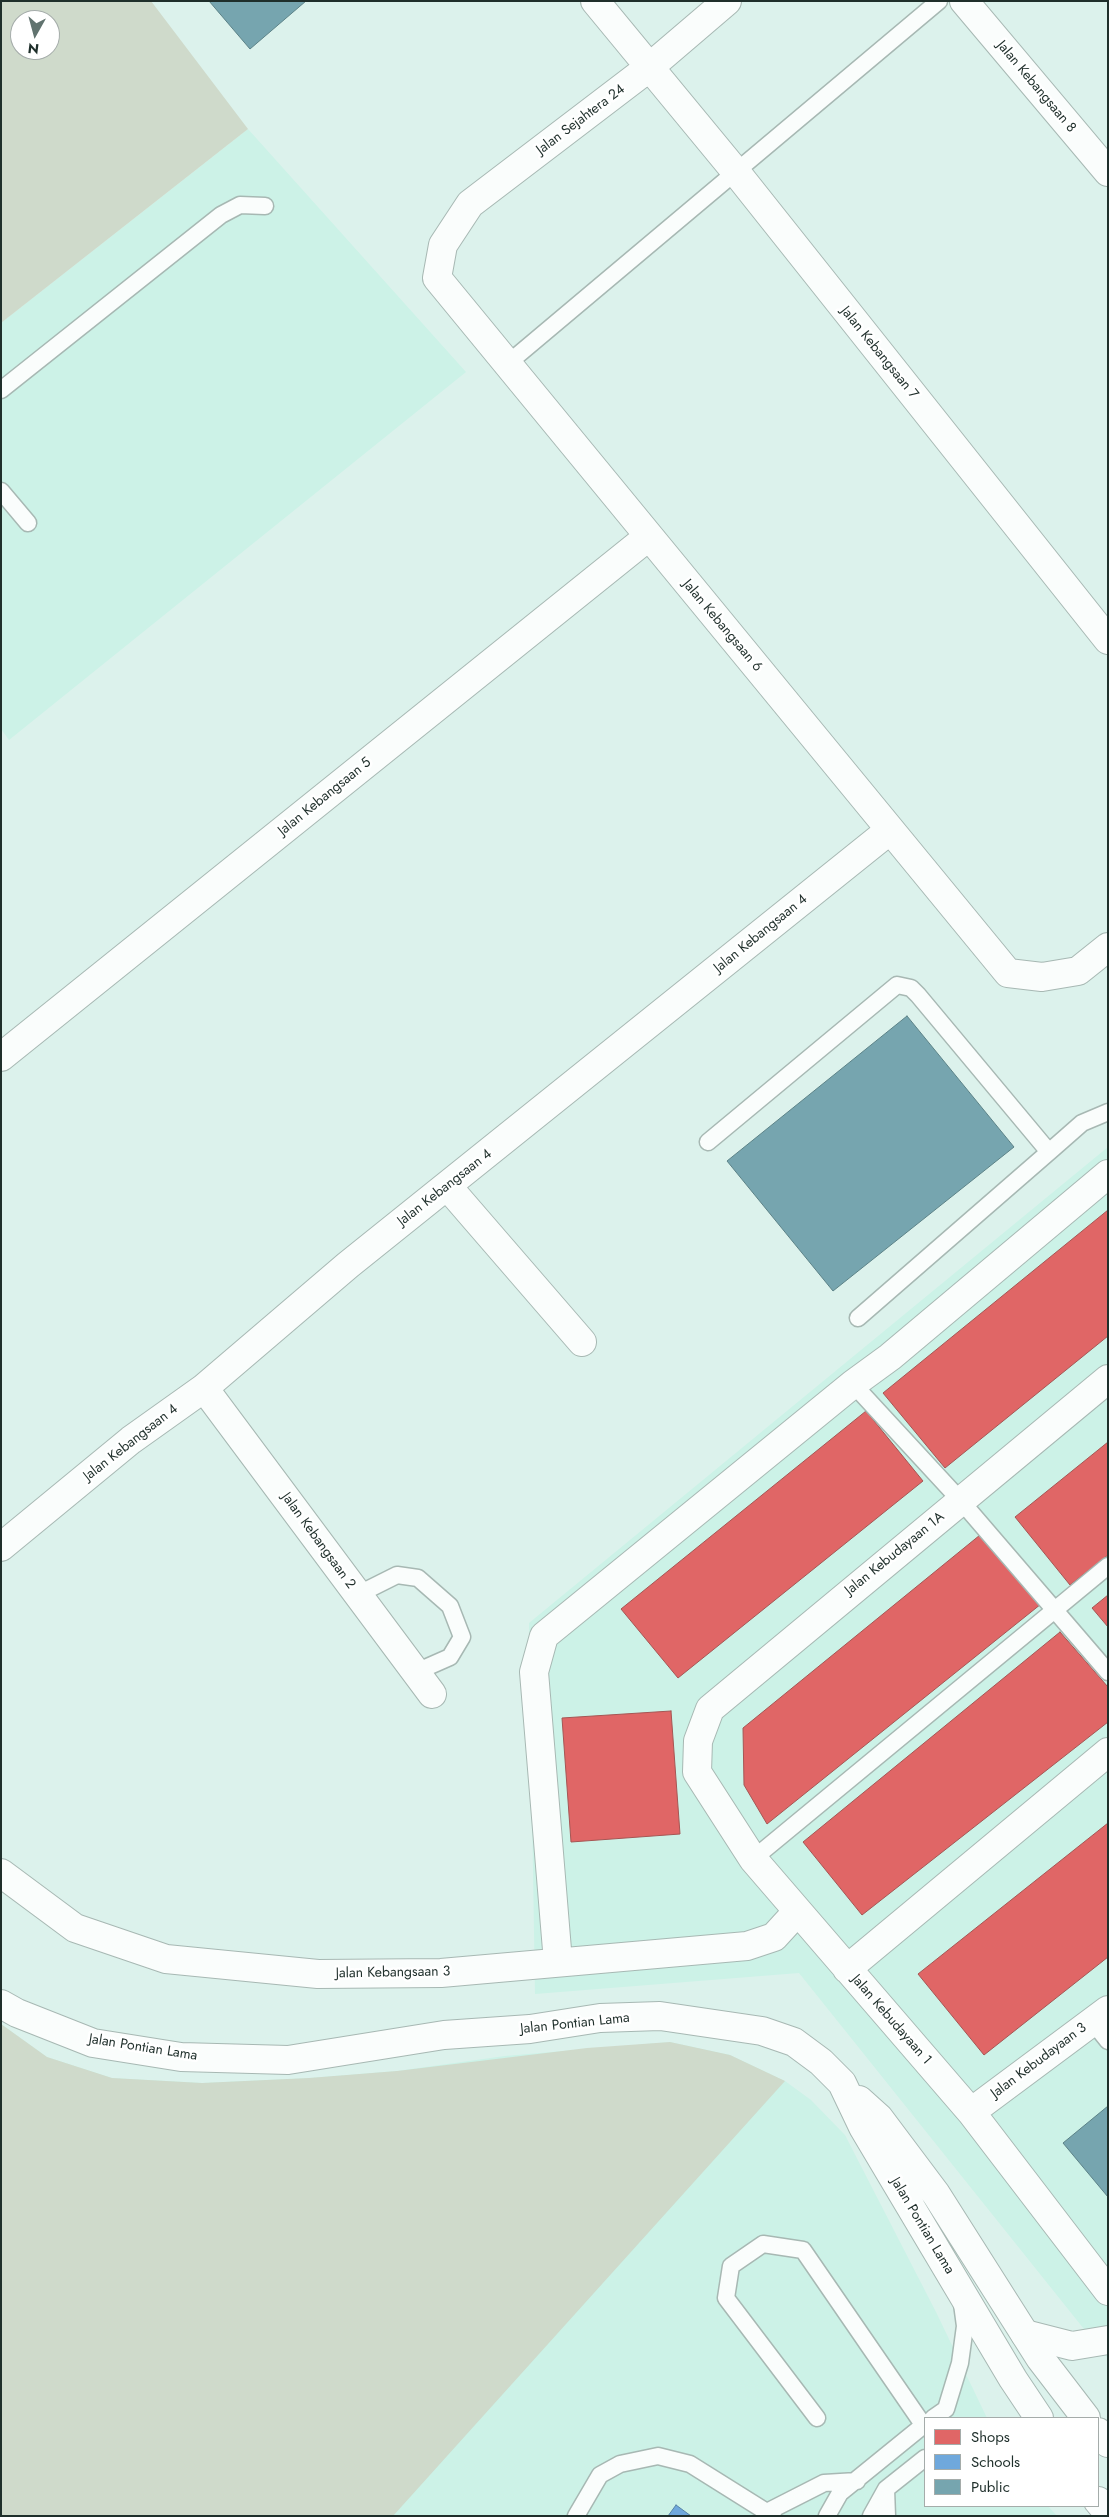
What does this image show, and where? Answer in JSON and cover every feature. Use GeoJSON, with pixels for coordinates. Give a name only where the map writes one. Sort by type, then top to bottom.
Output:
{"type":"FeatureCollection","features":[{"type":"Feature","properties":{"kind":"street","name":"Jalan Kebangsaan 7"},"geometry":{"type":"LineString","coordinates":[[595,1],[651,66],[1108,640]]}},
{"type":"Feature","properties":{"kind":"street","name":"Jalan Sejahtera 24"},"geometry":{"type":"LineString","coordinates":[[443,245],[470,204],[651,66],[727,1]]}},
{"type":"Feature","properties":{"kind":"street","name":"Jalan Kebangsaan 8"},"geometry":{"type":"LineString","coordinates":[[964,1],[1108,172]]}},
{"type":"Feature","properties":{"kind":"street","name":"Jalan Kebangsaan 6"},"geometry":{"type":"LineString","coordinates":[[443,245],[437,278],[506,365],[1008,973],[1042,977],[1078,971],[1108,947]]}},
{"type":"Feature","properties":{"kind":"street","name":"Jalan Kebangsaan 5"},"geometry":{"type":"LineString","coordinates":[[1,1057],[648,536]]}},
{"type":"Feature","properties":{"kind":"street","name":"Jalan Kebangsaan 4"},"geometry":{"type":"LineString","coordinates":[[1,1547],[131,1440],[204,1388],[348,1265],[448,1187],[890,830]]}},
{"type":"Feature","properties":{"kind":"street"},"geometry":{"type":"LineString","coordinates":[[558,1962],[534,1672],[544,1636],[853,1384],[890,1357],[1108,1174]]}},
{"type":"Feature","properties":{"kind":"street"},"geometry":{"type":"LineString","coordinates":[[448,1187],[582,1342]]}},
{"type":"Feature","properties":{"kind":"street","name":"Jalan Kebudayaan 1A"},"geometry":{"type":"LineString","coordinates":[[698,1741],[710,1709],[893,1555],[961,1502],[1108,1379]]}},
{"type":"Feature","properties":{"kind":"street","name":"Jalan Kebangsaan 2"},"geometry":{"type":"LineString","coordinates":[[204,1388],[432,1694]]}},
{"type":"Feature","properties":{"kind":"street","name":"Jalan Kebudayaan 1"},"geometry":{"type":"LineString","coordinates":[[698,1741],[697,1772],[752,1860],[796,1913],[971,2112],[1108,2291]]}},
{"type":"Feature","properties":{"kind":"street"},"geometry":{"type":"LineString","coordinates":[[847,1969],[1108,1752]]}},
{"type":"Feature","properties":{"kind":"street","name":"Jalan Kebangsaan 3"},"geometry":{"type":"LineString","coordinates":[[1,1873],[75,1928],[166,1959],[318,1974],[441,1973],[747,1946],[774,1937],[796,1913]]}},
{"type":"Feature","properties":{"kind":"street","name":"Jalan Pontian Lama"},"geometry":{"type":"LineString","coordinates":[[1,2004],[17,2013],[93,2043],[181,2057],[288,2060],[444,2035],[530,2029],[600,2018],[660,2016],[753,2029],[794,2042],[821,2062],[842,2083],[863,2127],[1038,2417]]}},
{"type":"Feature","properties":{"kind":"street","name":"Jalan Kebudayaan 3"},"geometry":{"type":"LineString","coordinates":[[971,2112],[1103,2024]]}},
{"type":"Feature","properties":{"kind":"street"},"geometry":{"type":"LineString","coordinates":[[842,2083],[879,2118],[936,2194],[1025,2334],[1070,2400],[1085,2417]]}},
{"type":"Feature","properties":{"kind":"street"},"geometry":{"type":"LineString","coordinates":[[1025,2334],[1072,2346],[1108,2340]]}},
{"type":"Feature","properties":{"kind":"street"},"geometry":{"type":"LineString","coordinates":[[1099,2433],[1108,2443]]}},
{"type":"Feature","properties":{"kind":"street"},"geometry":{"type":"LineString","coordinates":[[1099,2502],[1108,2513]]}},
{"type":"Feature","properties":{"kind":"lane"},"geometry":{"type":"LineString","coordinates":[[506,365],[939,1]]}},
{"type":"Feature","properties":{"kind":"lane"},"geometry":{"type":"LineString","coordinates":[[1,390],[221,215],[240,205],[265,206]]}},
{"type":"Feature","properties":{"kind":"lane"},"geometry":{"type":"LineString","coordinates":[[1,491],[28,523]]}},
{"type":"Feature","properties":{"kind":"lane"},"geometry":{"type":"LineString","coordinates":[[708,1142],[897,985],[911,988],[1049,1152]]}},
{"type":"Feature","properties":{"kind":"lane"},"geometry":{"type":"LineString","coordinates":[[858,1318],[1082,1123],[1108,1112]]}},
{"type":"Feature","properties":{"kind":"lane"},"geometry":{"type":"LineString","coordinates":[[853,1384],[961,1502],[1108,1672]]}},
{"type":"Feature","properties":{"kind":"lane"},"geometry":{"type":"LineString","coordinates":[[752,1860],[1054,1608],[1108,1566]]}},
{"type":"Feature","properties":{"kind":"lane"},"geometry":{"type":"LineString","coordinates":[[357,1595],[397,1575],[418,1578],[450,1606],[462,1637],[450,1656],[416,1672]]}},
{"type":"Feature","properties":{"kind":"lane"},"geometry":{"type":"LineString","coordinates":[[817,2418],[726,2298],[731,2266],[762,2244],[803,2250],[924,2419]]}},
{"type":"Feature","properties":{"kind":"lane"},"geometry":{"type":"LineString","coordinates":[[935,2417],[946,2408],[960,2363],[965,2326],[961,2290]]}},
{"type":"Feature","properties":{"kind":"lane"},"geometry":{"type":"LineString","coordinates":[[827,2516],[840,2494],[924,2425]]}},
{"type":"Feature","properties":{"kind":"lane"},"geometry":{"type":"LineString","coordinates":[[576,2516],[600,2476],[620,2464],[658,2456],[690,2464],[770,2514],[824,2483],[856,2481]]}},
{"type":"Feature","properties":{"kind":"lane"},"geometry":{"type":"LineString","coordinates":[[872,2516],[886,2489],[924,2459]]}},
{"type":"Feature","properties":{"kind":"lane"},"geometry":{"type":"LineString","coordinates":[[886,2489],[887,2516]]}},
{"type":"Feature","properties":{"kind":"shaded area"},"geometry":{"type":"Polygon","coordinates":[[[1,1],[151,1],[248,129],[1,323],[1,1]]]}},
{"type":"Feature","properties":{"kind":"shaded area"},"geometry":{"type":"Polygon","coordinates":[[[248,129],[466,372],[9,740],[1,729],[1,323],[248,129]]]}},
{"type":"Feature","properties":{"kind":"shaded area"},"geometry":{"type":"Polygon","coordinates":[[[1108,1147],[1108,2359],[799,1973],[535,1994],[529,1623],[1108,1147]]]}},
{"type":"Feature","properties":{"kind":"shaded area"},"geometry":{"type":"Polygon","coordinates":[[[1,2024],[47,2057],[112,2078],[202,2083],[309,2078],[397,2071],[505,2056],[670,2042],[730,2055],[785,2081],[811,2100],[845,2135],[936,2312],[987,2417],[924,2417],[924,2507],[1049,2507],[1057,2516],[1,2516],[1,2024]]]}},
{"type":"Feature","properties":{"kind":"shaded area"},"geometry":{"type":"Polygon","coordinates":[[[1,2024],[47,2057],[112,2078],[202,2083],[309,2078],[397,2071],[587,2048],[670,2042],[730,2055],[785,2081],[393,2516],[1,2516],[1,2024]]]}},
{"type":"Feature","properties":{"kind":"building: Shops"},"geometry":{"type":"Polygon","coordinates":[[[1108,1210],[1108,1336],[945,1468],[883,1393],[1108,1210]]]}},
{"type":"Feature","properties":{"kind":"building: Shops"},"geometry":{"type":"Polygon","coordinates":[[[866,1411],[923,1481],[678,1678],[621,1609],[866,1411]]]}},
{"type":"Feature","properties":{"kind":"building: Shops"},"geometry":{"type":"Polygon","coordinates":[[[1108,1442],[1108,1555],[1070,1585],[1015,1517],[1108,1442]]]}},
{"type":"Feature","properties":{"kind":"building: Shops"},"geometry":{"type":"Polygon","coordinates":[[[980,1535],[1041,1604],[767,1824],[744,1785],[743,1728],[980,1535]]]}},
{"type":"Feature","properties":{"kind":"building: Shops"},"geometry":{"type":"Polygon","coordinates":[[[1108,1595],[1108,1627],[1092,1608],[1108,1595]]]}},
{"type":"Feature","properties":{"kind":"building: Shops"},"geometry":{"type":"Polygon","coordinates":[[[1060,1632],[1108,1687],[1108,1722],[862,1915],[803,1842],[1060,1632]]]}},
{"type":"Feature","properties":{"kind":"building: Shops"},"geometry":{"type":"Polygon","coordinates":[[[671,1711],[680,1834],[571,1842],[562,1718],[671,1711]]]}},
{"type":"Feature","properties":{"kind":"building: Shops"},"geometry":{"type":"Polygon","coordinates":[[[1108,1823],[1108,1957],[984,2055],[918,1974],[1108,1823]]]}},
{"type":"Feature","properties":{"kind":"building: Schools"},"geometry":{"type":"Polygon","coordinates":[[[676,2505],[691,2516],[668,2516],[676,2505]]]}},
{"type":"Feature","properties":{"kind":"building: Public"},"geometry":{"type":"Polygon","coordinates":[[[209,1],[306,1],[250,49],[209,1]]]}},
{"type":"Feature","properties":{"kind":"building: Public"},"geometry":{"type":"Polygon","coordinates":[[[907,1016],[1014,1147],[833,1291],[727,1161],[907,1016]]]}},
{"type":"Feature","properties":{"kind":"building: Public"},"geometry":{"type":"Polygon","coordinates":[[[1108,2106],[1108,2197],[1063,2143],[1108,2106]]]}}]}
